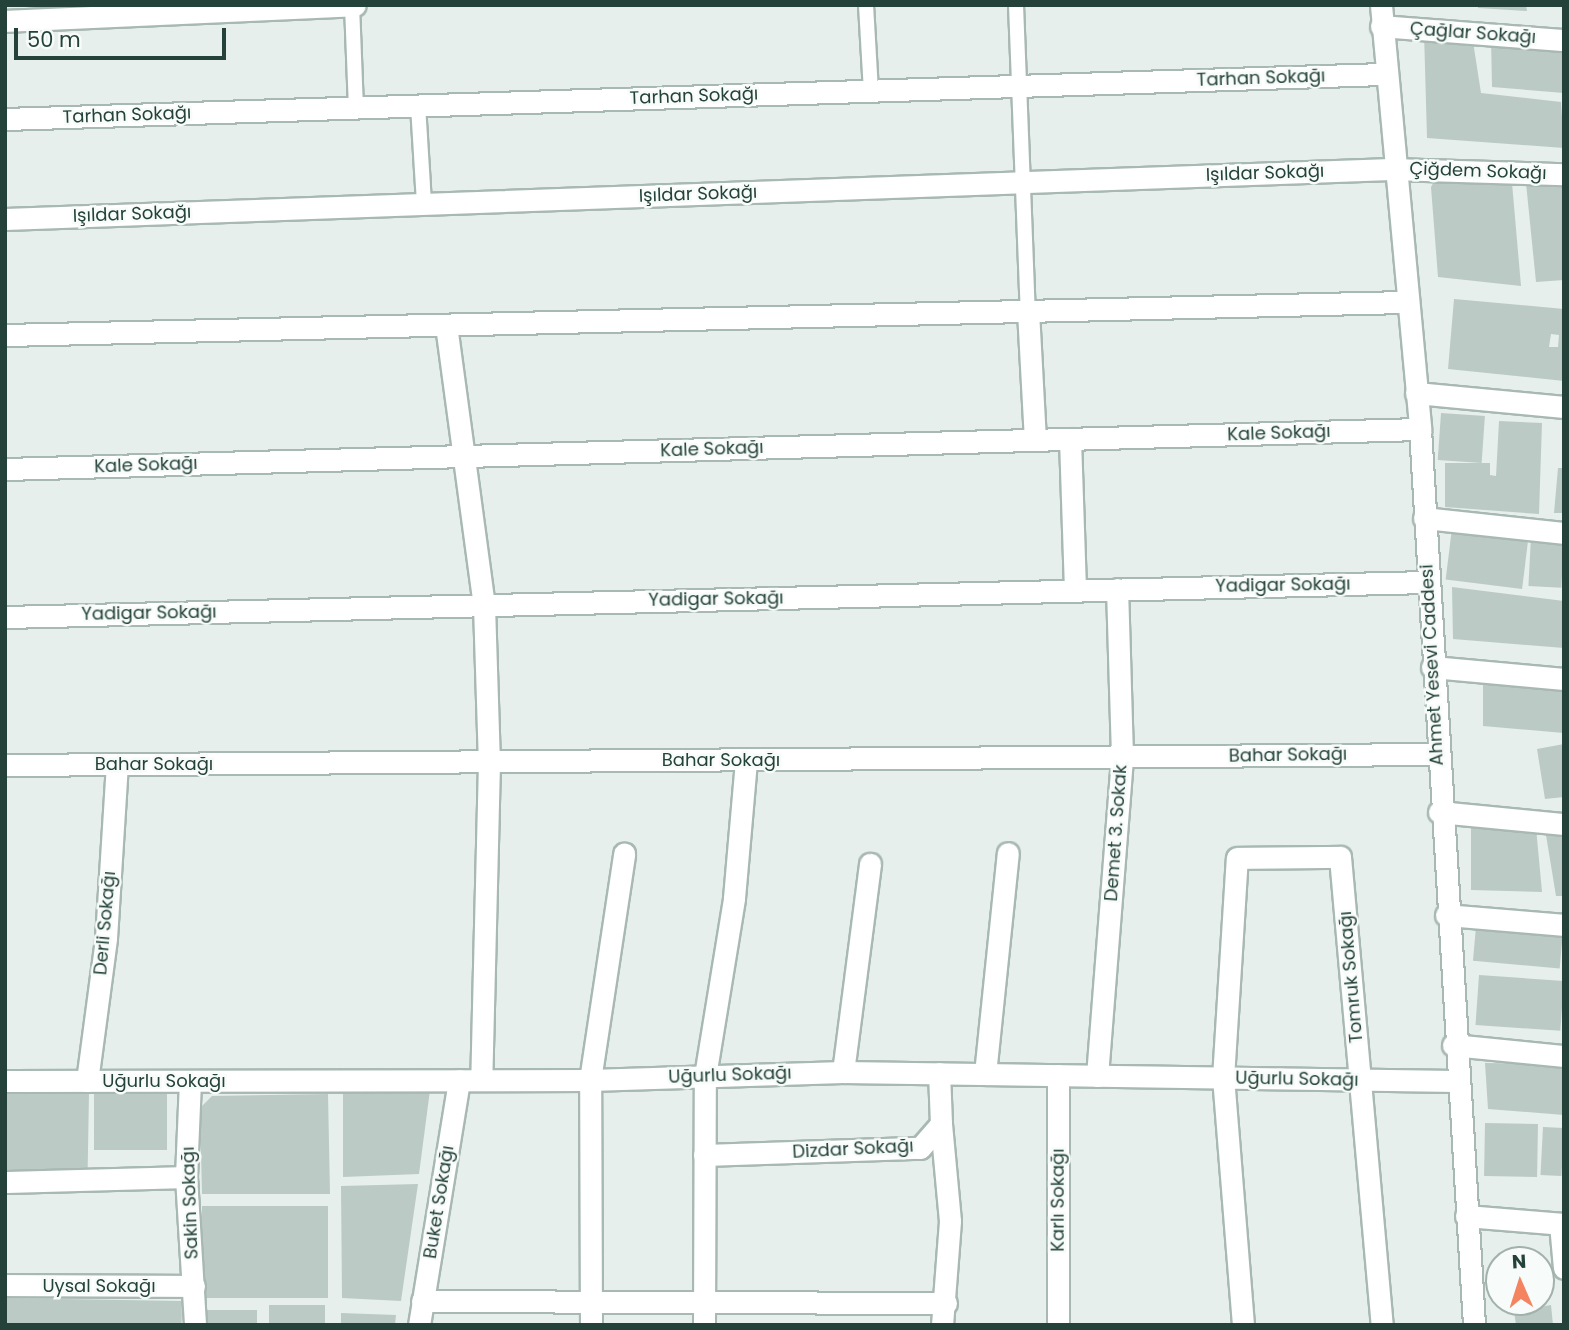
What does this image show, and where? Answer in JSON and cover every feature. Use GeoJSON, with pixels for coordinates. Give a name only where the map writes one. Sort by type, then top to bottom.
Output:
{"type":"FeatureCollection","features":[{"type":"Feature","properties":{"kind":"street"},"geometry":{"type":"LineString","coordinates":[[5,21],[354,5]]}},
{"type":"Feature","properties":{"kind":"street","name":"Çağlar Sokağı"},"geometry":{"type":"LineString","coordinates":[[1381,16],[1564,40]]}},
{"type":"Feature","properties":{"kind":"street","name":"Ahmet Yesevi Caddesi"},"geometry":{"type":"LineString","coordinates":[[1381,16],[1391,169],[1420,429],[1439,813],[1474,1325]]}},
{"type":"Feature","properties":{"kind":"street","name":"Tarhan Sokağı"},"geometry":{"type":"LineString","coordinates":[[5,119],[1383,74]]}},
{"type":"Feature","properties":{"kind":"street","name":"Çiğdem Sokağı"},"geometry":{"type":"LineString","coordinates":[[1391,169],[1564,174]]}},
{"type":"Feature","properties":{"kind":"street","name":"Işıldar Sokağı"},"geometry":{"type":"LineString","coordinates":[[5,219],[1391,169]]}},
{"type":"Feature","properties":{"kind":"street"},"geometry":{"type":"LineString","coordinates":[[5,335],[1406,302]]}},
{"type":"Feature","properties":{"kind":"street"},"geometry":{"type":"LineString","coordinates":[[1028,311],[1035,440]]}},
{"type":"Feature","properties":{"kind":"street"},"geometry":{"type":"LineString","coordinates":[[446,325],[461,456],[484,605],[489,762],[481,1080]]}},
{"type":"Feature","properties":{"kind":"street"},"geometry":{"type":"LineString","coordinates":[[1416,393],[1564,407]]}},
{"type":"Feature","properties":{"kind":"street","name":"Kale Sokağı"},"geometry":{"type":"LineString","coordinates":[[5,469],[1420,429]]}},
{"type":"Feature","properties":{"kind":"street"},"geometry":{"type":"LineString","coordinates":[[1070,439],[1075,591]]}},
{"type":"Feature","properties":{"kind":"street"},"geometry":{"type":"LineString","coordinates":[[1424,519],[1564,533]]}},
{"type":"Feature","properties":{"kind":"street","name":"Yadigar Sokağı"},"geometry":{"type":"LineString","coordinates":[[5,617],[1427,582]]}},
{"type":"Feature","properties":{"kind":"street","name":"Demet 3. Sokak"},"geometry":{"type":"LineString","coordinates":[[1097,1076],[1122,756],[1117,589]]}},
{"type":"Feature","properties":{"kind":"street"},"geometry":{"type":"LineString","coordinates":[[1432,667],[1564,679]]}},
{"type":"Feature","properties":{"kind":"street","name":"Bahar Sokağı"},"geometry":{"type":"LineString","coordinates":[[5,765],[1436,754]]}},
{"type":"Feature","properties":{"kind":"street"},"geometry":{"type":"LineString","coordinates":[[704,1325],[705,1076],[734,898],[746,760]]}},
{"type":"Feature","properties":{"kind":"street","name":"Derli Sokağı"},"geometry":{"type":"LineString","coordinates":[[87,1081],[106,938],[117,765]]}},
{"type":"Feature","properties":{"kind":"street"},"geometry":{"type":"LineString","coordinates":[[1439,813],[1564,824]]}},
{"type":"Feature","properties":{"kind":"street"},"geometry":{"type":"LineString","coordinates":[[985,1074],[1008,853]]}},
{"type":"Feature","properties":{"kind":"street"},"geometry":{"type":"LineString","coordinates":[[591,1325],[590,1080],[624,854]]}},
{"type":"Feature","properties":{"kind":"street","name":"Tomruk Sokağı"},"geometry":{"type":"LineString","coordinates":[[1223,1078],[1237,859],[1340,857],[1382,1325]]}},
{"type":"Feature","properties":{"kind":"street"},"geometry":{"type":"LineString","coordinates":[[843,1072],[870,863]]}},
{"type":"Feature","properties":{"kind":"street"},"geometry":{"type":"LineString","coordinates":[[1446,915],[1564,925]]}},
{"type":"Feature","properties":{"kind":"street"},"geometry":{"type":"LineString","coordinates":[[1453,1045],[1564,1056]]}},
{"type":"Feature","properties":{"kind":"street","name":"Uğurlu Sokağı"},"geometry":{"type":"LineString","coordinates":[[5,1081],[590,1080],[843,1072],[1456,1081]]}},
{"type":"Feature","properties":{"kind":"street"},"geometry":{"type":"LineString","coordinates":[[939,1073],[950,1221],[947,1303],[942,1325]]}},
{"type":"Feature","properties":{"kind":"street","name":"Karlı Sokağı"},"geometry":{"type":"LineString","coordinates":[[1058,1075],[1058,1325]]}},
{"type":"Feature","properties":{"kind":"street"},"geometry":{"type":"LineString","coordinates":[[1223,1078],[1243,1325]]}},
{"type":"Feature","properties":{"kind":"street","name":"Buket Sokağı"},"geometry":{"type":"LineString","coordinates":[[419,1325],[459,1080]]}},
{"type":"Feature","properties":{"kind":"street","name":"Sakin Sokağı"},"geometry":{"type":"LineString","coordinates":[[190,1081],[186,1177],[195,1325]]}},
{"type":"Feature","properties":{"kind":"street","name":"Dizdar Sokağı"},"geometry":{"type":"LineString","coordinates":[[704,1155],[920,1148],[941,1124]]}},
{"type":"Feature","properties":{"kind":"street"},"geometry":{"type":"LineString","coordinates":[[5,1182],[186,1177]]}},
{"type":"Feature","properties":{"kind":"street"},"geometry":{"type":"LineString","coordinates":[[1466,1216],[1562,1224],[1564,1268]]}},
{"type":"Feature","properties":{"kind":"street","name":"Uysal Sokağı"},"geometry":{"type":"LineString","coordinates":[[5,1285],[194,1286]]}},
{"type":"Feature","properties":{"kind":"street"},"geometry":{"type":"LineString","coordinates":[[422,1301],[947,1303]]}},
{"type":"Feature","properties":{"kind":"lane"},"geometry":{"type":"LineString","coordinates":[[354,5],[356,107]]}},
{"type":"Feature","properties":{"kind":"lane"},"geometry":{"type":"LineString","coordinates":[[866,5],[871,91]]}},
{"type":"Feature","properties":{"kind":"lane"},"geometry":{"type":"LineString","coordinates":[[1016,5],[1028,311]]}},
{"type":"Feature","properties":{"kind":"lane"},"geometry":{"type":"LineString","coordinates":[[418,105],[424,204]]}},
{"type":"Feature","properties":{"kind":"building"},"geometry":{"type":"Polygon","coordinates":[[[1478,5],[1526,5],[1527,11],[1478,8],[1478,5]]]}},
{"type":"Feature","properties":{"kind":"building"},"geometry":{"type":"Polygon","coordinates":[[[1424,33],[1472,35],[1481,93],[1561,102],[1564,148],[1427,138],[1424,33]]]}},
{"type":"Feature","properties":{"kind":"building"},"geometry":{"type":"Polygon","coordinates":[[[1491,39],[1564,47],[1564,93],[1492,87],[1491,39]]]}},
{"type":"Feature","properties":{"kind":"building"},"geometry":{"type":"Polygon","coordinates":[[[1437,176],[1512,183],[1521,286],[1438,277],[1431,187],[1437,176]]]}},
{"type":"Feature","properties":{"kind":"building"},"geometry":{"type":"Polygon","coordinates":[[[1526,183],[1564,183],[1564,280],[1536,282],[1526,183]]]}},
{"type":"Feature","properties":{"kind":"building"},"geometry":{"type":"Polygon","coordinates":[[[1454,299],[1564,309],[1564,381],[1448,369],[1454,299]],[[1551,334],[1549,347],[1558,347],[1559,335],[1551,334]]]}},
{"type":"Feature","properties":{"kind":"building"},"geometry":{"type":"Polygon","coordinates":[[[1441,413],[1485,416],[1482,463],[1438,460],[1441,413]]]}},
{"type":"Feature","properties":{"kind":"building"},"geometry":{"type":"Polygon","coordinates":[[[1499,421],[1542,423],[1539,514],[1445,507],[1445,463],[1490,463],[1490,475],[1496,476],[1499,421]]]}},
{"type":"Feature","properties":{"kind":"building"},"geometry":{"type":"Polygon","coordinates":[[[1558,468],[1564,468],[1564,513],[1554,513],[1558,468]]]}},
{"type":"Feature","properties":{"kind":"building"},"geometry":{"type":"Polygon","coordinates":[[[1452,528],[1528,537],[1522,589],[1446,580],[1452,528]]]}},
{"type":"Feature","properties":{"kind":"building"},"geometry":{"type":"Polygon","coordinates":[[[1531,537],[1564,539],[1561,588],[1528,586],[1531,537]]]}},
{"type":"Feature","properties":{"kind":"building"},"geometry":{"type":"Polygon","coordinates":[[[1452,587],[1564,601],[1564,648],[1453,639],[1452,587]]]}},
{"type":"Feature","properties":{"kind":"building"},"geometry":{"type":"Polygon","coordinates":[[[1483,673],[1564,682],[1564,733],[1483,726],[1483,673]]]}},
{"type":"Feature","properties":{"kind":"building"},"geometry":{"type":"Polygon","coordinates":[[[1564,744],[1564,797],[1545,799],[1537,749],[1564,744]]]}},
{"type":"Feature","properties":{"kind":"building"},"geometry":{"type":"Polygon","coordinates":[[[1471,820],[1536,828],[1542,892],[1471,890],[1471,820]]]}},
{"type":"Feature","properties":{"kind":"building"},"geometry":{"type":"Polygon","coordinates":[[[1564,826],[1564,896],[1556,896],[1545,829],[1564,826]]]}},
{"type":"Feature","properties":{"kind":"building"},"geometry":{"type":"Polygon","coordinates":[[[1477,915],[1564,923],[1560,968],[1473,961],[1477,915]]]}},
{"type":"Feature","properties":{"kind":"building"},"geometry":{"type":"Polygon","coordinates":[[[1479,975],[1564,981],[1560,1031],[1476,1025],[1479,975]]]}},
{"type":"Feature","properties":{"kind":"building"},"geometry":{"type":"Polygon","coordinates":[[[1485,1063],[1564,1064],[1564,1115],[1488,1109],[1485,1063]]]}},
{"type":"Feature","properties":{"kind":"building"},"geometry":{"type":"Polygon","coordinates":[[[343,1090],[430,1090],[419,1174],[343,1177],[343,1090]]]}},
{"type":"Feature","properties":{"kind":"building"},"geometry":{"type":"Polygon","coordinates":[[[5,1092],[89,1093],[88,1172],[5,1171],[5,1092]]]}},
{"type":"Feature","properties":{"kind":"building"},"geometry":{"type":"Polygon","coordinates":[[[94,1092],[167,1092],[167,1150],[94,1150],[94,1092]]]}},
{"type":"Feature","properties":{"kind":"building"},"geometry":{"type":"Polygon","coordinates":[[[328,1094],[330,1194],[202,1194],[200,1108],[212,1096],[328,1094]]]}},
{"type":"Feature","properties":{"kind":"building"},"geometry":{"type":"Polygon","coordinates":[[[1485,1123],[1538,1124],[1537,1177],[1484,1176],[1485,1123]]]}},
{"type":"Feature","properties":{"kind":"building"},"geometry":{"type":"Polygon","coordinates":[[[1543,1127],[1564,1128],[1561,1176],[1540,1175],[1543,1127]]]}},
{"type":"Feature","properties":{"kind":"building"},"geometry":{"type":"Polygon","coordinates":[[[418,1184],[401,1301],[342,1298],[341,1186],[418,1184]]]}},
{"type":"Feature","properties":{"kind":"building"},"geometry":{"type":"Polygon","coordinates":[[[202,1206],[328,1206],[328,1298],[202,1298],[202,1206]]]}},
{"type":"Feature","properties":{"kind":"building"},"geometry":{"type":"Polygon","coordinates":[[[5,1298],[182,1301],[182,1325],[5,1325],[5,1298]]]}},
{"type":"Feature","properties":{"kind":"building"},"geometry":{"type":"Polygon","coordinates":[[[269,1305],[325,1305],[325,1325],[269,1325],[269,1305]]]}},
{"type":"Feature","properties":{"kind":"building"},"geometry":{"type":"Polygon","coordinates":[[[203,1310],[257,1310],[257,1325],[203,1325],[203,1310]]]}},
{"type":"Feature","properties":{"kind":"building"},"geometry":{"type":"Polygon","coordinates":[[[341,1313],[396,1315],[395,1325],[341,1325],[341,1313]]]}},
{"type":"Feature","properties":{"kind":"building"},"geometry":{"type":"Polygon","coordinates":[[[1515,1316],[1552,1316],[1553,1325],[1516,1325],[1515,1316]]]}}]}
